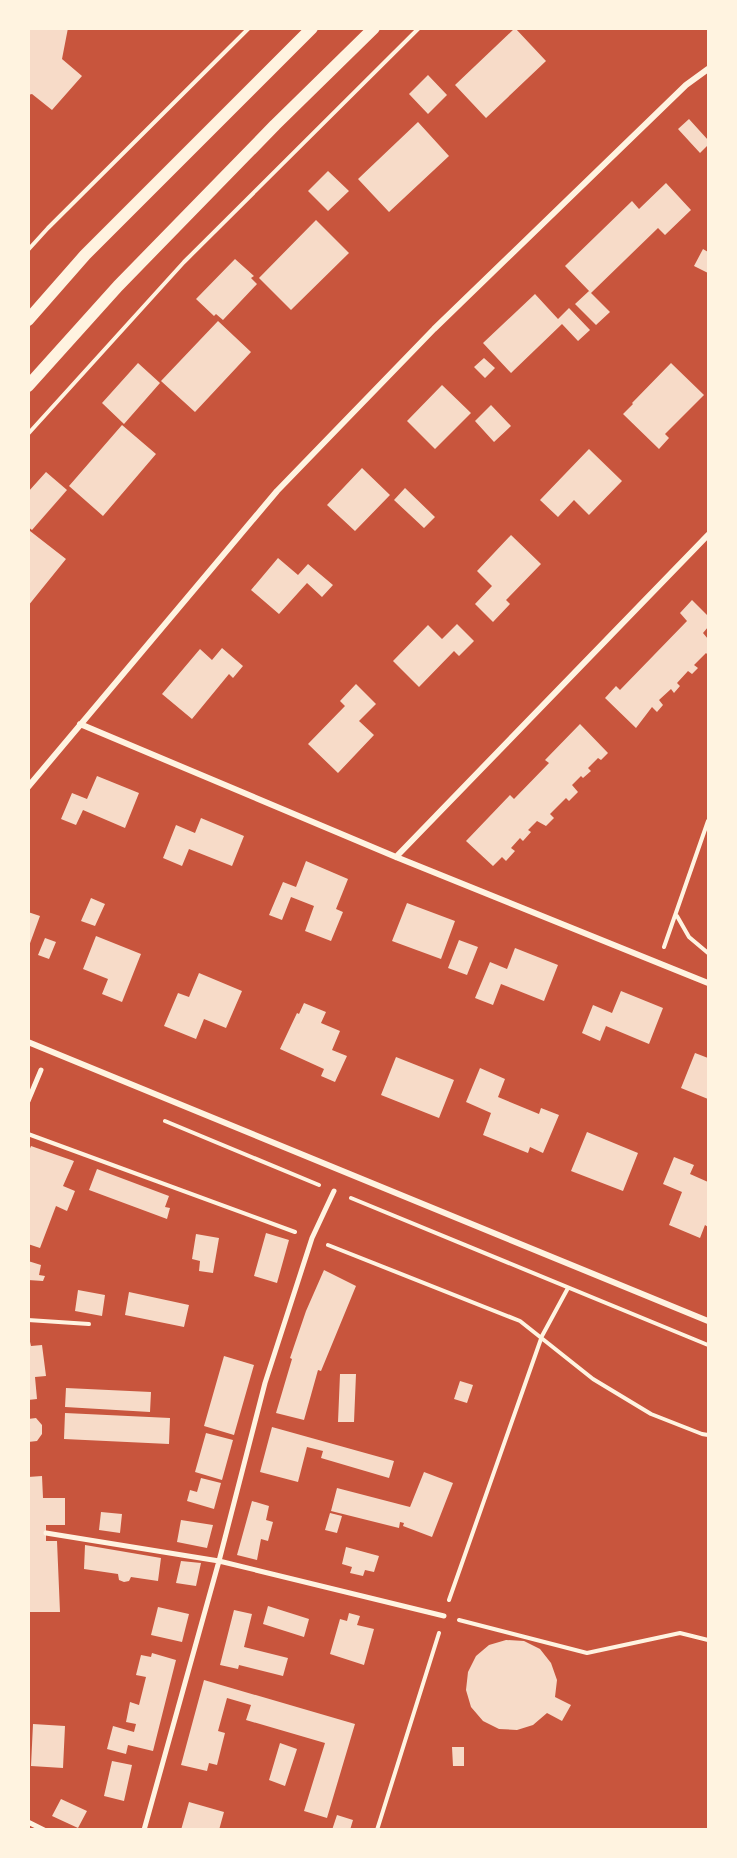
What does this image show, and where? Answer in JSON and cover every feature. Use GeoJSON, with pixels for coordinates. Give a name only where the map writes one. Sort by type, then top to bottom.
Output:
{"type":"FeatureCollection","features":[{"type":"Feature","properties":{"kind":"main road"},"geometry":{"type":"LineString","coordinates":[[28,320],[85,255],[312,28]]}},
{"type":"Feature","properties":{"kind":"main road"},"geometry":{"type":"LineString","coordinates":[[28,386],[127,277],[275,125],[374,28]]}},
{"type":"Feature","properties":{"kind":"street"},"geometry":{"type":"LineString","coordinates":[[28,788],[277,491],[434,329],[686,85],[708,69]]}},
{"type":"Feature","properties":{"kind":"street"},"geometry":{"type":"LineString","coordinates":[[396,857],[708,535]]}},
{"type":"Feature","properties":{"kind":"street"},"geometry":{"type":"LineString","coordinates":[[80,724],[396,857],[708,983]]}},
{"type":"Feature","properties":{"kind":"street"},"geometry":{"type":"LineString","coordinates":[[28,1042],[708,1321]]}},
{"type":"Feature","properties":{"kind":"street"},"geometry":{"type":"LineString","coordinates":[[28,1101],[41,1070]]}},
{"type":"Feature","properties":{"kind":"street"},"geometry":{"type":"LineString","coordinates":[[144,1830],[219,1560],[265,1383],[312,1238],[334,1191]]}},
{"type":"Feature","properties":{"kind":"street"},"geometry":{"type":"LineString","coordinates":[[46,1533],[219,1560],[444,1616]]}},
{"type":"Feature","properties":{"kind":"street"},"geometry":{"type":"LineString","coordinates":[[28,1822],[44,1830]]}},
{"type":"Feature","properties":{"kind":"path"},"geometry":{"type":"LineString","coordinates":[[28,250],[249,28]]}},
{"type":"Feature","properties":{"kind":"path"},"geometry":{"type":"LineString","coordinates":[[28,434],[184,262],[419,28]]}},
{"type":"Feature","properties":{"kind":"path"},"geometry":{"type":"LineString","coordinates":[[658,962],[708,821]]}},
{"type":"Feature","properties":{"kind":"path"},"geometry":{"type":"LineString","coordinates":[[676,915],[689,937],[708,953]]}},
{"type":"Feature","properties":{"kind":"path"},"geometry":{"type":"LineString","coordinates":[[160,1119],[708,1345]]}},
{"type":"Feature","properties":{"kind":"path"},"geometry":{"type":"LineString","coordinates":[[28,1134],[312,1238],[520,1321],[542,1336],[593,1379],[641,1408],[708,1435]]}},
{"type":"Feature","properties":{"kind":"path"},"geometry":{"type":"LineString","coordinates":[[377,1830],[444,1616],[542,1336],[568,1288]]}},
{"type":"Feature","properties":{"kind":"path"},"geometry":{"type":"LineString","coordinates":[[28,1320],[88,1324]]}},
{"type":"Feature","properties":{"kind":"path"},"geometry":{"type":"LineString","coordinates":[[444,1616],[587,1653],[681,1632],[708,1640]]}},
{"type":"Feature","properties":{"kind":"building"},"geometry":{"type":"Polygon","coordinates":[[[28,28],[68,28],[62,59],[82,76],[52,110],[32,94],[28,95],[28,28]]]}},
{"type":"Feature","properties":{"kind":"building"},"geometry":{"type":"Polygon","coordinates":[[[515,28],[546,61],[486,118],[455,85],[515,28]]]}},
{"type":"Feature","properties":{"kind":"building"},"geometry":{"type":"Polygon","coordinates":[[[428,75],[447,95],[428,114],[409,94],[428,75]]]}},
{"type":"Feature","properties":{"kind":"building"},"geometry":{"type":"Polygon","coordinates":[[[689,119],[708,140],[708,145],[700,153],[678,129],[689,119]]]}},
{"type":"Feature","properties":{"kind":"building"},"geometry":{"type":"Polygon","coordinates":[[[418,122],[449,156],[389,212],[358,179],[418,122]]]}},
{"type":"Feature","properties":{"kind":"building"},"geometry":{"type":"Polygon","coordinates":[[[328,171],[349,191],[328,211],[308,191],[328,171]]]}},
{"type":"Feature","properties":{"kind":"building"},"geometry":{"type":"Polygon","coordinates":[[[666,183],[691,210],[665,235],[658,228],[591,293],[565,266],[632,201],[639,209],[666,183]]]}},
{"type":"Feature","properties":{"kind":"building"},"geometry":{"type":"Polygon","coordinates":[[[316,220],[349,253],[291,310],[259,278],[316,220]]]}},
{"type":"Feature","properties":{"kind":"building"},"geometry":{"type":"Polygon","coordinates":[[[703,249],[708,252],[708,273],[694,266],[703,249]]]}},
{"type":"Feature","properties":{"kind":"building"},"geometry":{"type":"Polygon","coordinates":[[[235,259],[254,276],[251,278],[257,284],[223,320],[216,314],[214,316],[196,299],[235,259]]]}},
{"type":"Feature","properties":{"kind":"building"},"geometry":{"type":"Polygon","coordinates":[[[589,291],[610,312],[596,325],[575,304],[589,291]]]}},
{"type":"Feature","properties":{"kind":"building"},"geometry":{"type":"Polygon","coordinates":[[[535,294],[558,319],[569,308],[590,330],[578,341],[562,324],[511,373],[483,343],[535,294]]]}},
{"type":"Feature","properties":{"kind":"building"},"geometry":{"type":"Polygon","coordinates":[[[218,321],[251,352],[195,412],[161,381],[218,321]]]}},
{"type":"Feature","properties":{"kind":"building"},"geometry":{"type":"Polygon","coordinates":[[[484,358],[495,368],[485,378],[474,367],[484,358]]]}},
{"type":"Feature","properties":{"kind":"building"},"geometry":{"type":"Polygon","coordinates":[[[138,363],[160,383],[124,424],[102,403],[138,363]]]}},
{"type":"Feature","properties":{"kind":"building"},"geometry":{"type":"Polygon","coordinates":[[[671,363],[704,395],[665,434],[669,438],[659,449],[623,414],[671,363]]]}},
{"type":"Feature","properties":{"kind":"building"},"geometry":{"type":"Polygon","coordinates":[[[442,385],[471,413],[435,449],[407,421],[442,385]]]}},
{"type":"Feature","properties":{"kind":"building"},"geometry":{"type":"Polygon","coordinates":[[[491,405],[511,426],[494,442],[475,421],[491,405]]]}},
{"type":"Feature","properties":{"kind":"building"},"geometry":{"type":"Polygon","coordinates":[[[122,425],[156,454],[103,516],[69,486],[122,425]]]}},
{"type":"Feature","properties":{"kind":"building"},"geometry":{"type":"Polygon","coordinates":[[[589,449],[622,481],[589,515],[574,500],[558,517],[540,500],[589,449]]]}},
{"type":"Feature","properties":{"kind":"building"},"geometry":{"type":"Polygon","coordinates":[[[362,468],[390,495],[355,531],[327,505],[362,468]]]}},
{"type":"Feature","properties":{"kind":"building"},"geometry":{"type":"Polygon","coordinates":[[[46,472],[67,490],[32,530],[28,527],[28,492],[46,472]]]}},
{"type":"Feature","properties":{"kind":"building"},"geometry":{"type":"Polygon","coordinates":[[[405,488],[435,517],[424,528],[394,500],[405,488]]]}},
{"type":"Feature","properties":{"kind":"building"},"geometry":{"type":"Polygon","coordinates":[[[30,531],[66,559],[28,606],[28,533],[30,531]]]}},
{"type":"Feature","properties":{"kind":"building"},"geometry":{"type":"Polygon","coordinates":[[[511,535],[541,564],[506,600],[510,604],[493,622],[475,604],[492,586],[477,571],[511,535]]]}},
{"type":"Feature","properties":{"kind":"building"},"geometry":{"type":"Polygon","coordinates":[[[278,558],[298,575],[308,564],[333,585],[322,597],[307,583],[279,614],[251,590],[278,558]]]}},
{"type":"Feature","properties":{"kind":"building"},"geometry":{"type":"Polygon","coordinates":[[[692,600],[708,616],[708,627],[703,633],[708,639],[708,655],[706,653],[694,665],[698,668],[692,674],[688,671],[677,683],[680,686],[674,693],[671,689],[659,700],[663,705],[657,712],[652,707],[636,728],[605,698],[616,686],[620,690],[687,621],[680,613],[692,600]]]}},
{"type":"Feature","properties":{"kind":"building"},"geometry":{"type":"Polygon","coordinates":[[[457,624],[474,641],[459,656],[454,651],[419,687],[393,661],[428,625],[442,639],[457,624]]]}},
{"type":"Feature","properties":{"kind":"building"},"geometry":{"type":"Polygon","coordinates":[[[222,648],[243,666],[233,678],[229,674],[192,719],[162,694],[200,649],[212,660],[222,648]]]}},
{"type":"Feature","properties":{"kind":"building"},"geometry":{"type":"Polygon","coordinates":[[[356,684],[376,704],[359,721],[374,735],[338,773],[308,744],[345,706],[340,701],[356,684]]]}},
{"type":"Feature","properties":{"kind":"building"},"geometry":{"type":"Polygon","coordinates":[[[580,724],[608,753],[601,760],[598,758],[588,768],[591,771],[583,778],[581,776],[572,785],[578,792],[569,801],[566,798],[550,814],[554,818],[546,826],[537,821],[528,830],[531,832],[523,841],[520,838],[511,848],[515,851],[506,861],[502,857],[493,866],[466,841],[510,795],[514,799],[549,763],[545,760],[580,724]]]}},
{"type":"Feature","properties":{"kind":"building"},"geometry":{"type":"Polygon","coordinates":[[[97,776],[139,793],[125,828],[83,810],[76,825],[61,819],[72,793],[87,799],[97,776]]]}},
{"type":"Feature","properties":{"kind":"building"},"geometry":{"type":"Polygon","coordinates":[[[201,818],[244,836],[232,866],[189,849],[182,866],[163,858],[176,825],[195,833],[201,818]]]}},
{"type":"Feature","properties":{"kind":"building"},"geometry":{"type":"Polygon","coordinates":[[[306,861],[348,879],[336,909],[343,912],[331,941],[305,931],[314,906],[291,897],[282,920],[269,915],[283,882],[296,887],[306,861]]]}},
{"type":"Feature","properties":{"kind":"building"},"geometry":{"type":"Polygon","coordinates":[[[91,898],[105,904],[95,926],[81,921],[91,898]]]}},
{"type":"Feature","properties":{"kind":"building"},"geometry":{"type":"Polygon","coordinates":[[[407,903],[455,921],[441,959],[392,941],[407,903]]]}},
{"type":"Feature","properties":{"kind":"building"},"geometry":{"type":"Polygon","coordinates":[[[28,912],[40,916],[29,946],[28,946],[28,912]]]}},
{"type":"Feature","properties":{"kind":"building"},"geometry":{"type":"Polygon","coordinates":[[[96,936],[141,954],[122,1002],[102,994],[108,979],[83,969],[96,936]]]}},
{"type":"Feature","properties":{"kind":"building"},"geometry":{"type":"Polygon","coordinates":[[[45,938],[56,942],[49,959],[38,955],[45,938]]]}},
{"type":"Feature","properties":{"kind":"building"},"geometry":{"type":"Polygon","coordinates":[[[459,940],[478,947],[467,975],[448,968],[459,940]]]}},
{"type":"Feature","properties":{"kind":"building"},"geometry":{"type":"Polygon","coordinates":[[[515,948],[558,965],[544,1001],[501,984],[493,1005],[475,998],[490,962],[507,969],[515,948]]]}},
{"type":"Feature","properties":{"kind":"building"},"geometry":{"type":"Polygon","coordinates":[[[199,973],[242,991],[226,1028],[204,1019],[196,1039],[164,1026],[178,993],[189,997],[199,973]]]}},
{"type":"Feature","properties":{"kind":"building"},"geometry":{"type":"Polygon","coordinates":[[[621,991],[663,1008],[649,1044],[606,1026],[600,1041],[582,1033],[593,1005],[612,1013],[621,991]]]}},
{"type":"Feature","properties":{"kind":"building"},"geometry":{"type":"Polygon","coordinates":[[[304,1003],[326,1012],[321,1023],[340,1031],[332,1050],[347,1056],[335,1082],[321,1076],[324,1069],[280,1049],[304,1003]]]}},
{"type":"Feature","properties":{"kind":"building"},"geometry":{"type":"Polygon","coordinates":[[[695,1053],[708,1058],[708,1099],[681,1088],[695,1053]]]}},
{"type":"Feature","properties":{"kind":"building"},"geometry":{"type":"Polygon","coordinates":[[[396,1057],[454,1080],[439,1118],[381,1095],[396,1057]]]}},
{"type":"Feature","properties":{"kind":"building"},"geometry":{"type":"Polygon","coordinates":[[[480,1068],[505,1079],[498,1097],[539,1114],[541,1108],[559,1115],[543,1153],[530,1147],[528,1153],[483,1135],[491,1113],[466,1102],[480,1068]]]}},
{"type":"Feature","properties":{"kind":"building"},"geometry":{"type":"Polygon","coordinates":[[[587,1132],[638,1153],[623,1191],[571,1171],[587,1132]]]}},
{"type":"Feature","properties":{"kind":"building"},"geometry":{"type":"Polygon","coordinates":[[[31,1146],[74,1161],[63,1186],[75,1191],[67,1211],[56,1206],[40,1248],[28,1244],[28,1153],[31,1146]]]}},
{"type":"Feature","properties":{"kind":"building"},"geometry":{"type":"Polygon","coordinates":[[[674,1157],[694,1165],[690,1174],[708,1182],[708,1227],[705,1225],[700,1238],[669,1225],[682,1192],[663,1184],[674,1157]]]}},
{"type":"Feature","properties":{"kind":"building"},"geometry":{"type":"Polygon","coordinates":[[[97,1169],[169,1196],[165,1207],[170,1208],[167,1219],[89,1190],[97,1169]]]}},
{"type":"Feature","properties":{"kind":"building"},"geometry":{"type":"Polygon","coordinates":[[[266,1233],[289,1240],[277,1283],[254,1276],[266,1233]]]}},
{"type":"Feature","properties":{"kind":"building"},"geometry":{"type":"Polygon","coordinates":[[[196,1234],[219,1238],[213,1273],[199,1271],[200,1261],[192,1259],[196,1234]]]}},
{"type":"Feature","properties":{"kind":"building"},"geometry":{"type":"Polygon","coordinates":[[[28,1261],[41,1265],[39,1275],[45,1276],[43,1281],[28,1280],[28,1261]]]}},
{"type":"Feature","properties":{"kind":"building"},"geometry":{"type":"Polygon","coordinates":[[[324,1270],[356,1286],[321,1371],[318,1370],[304,1420],[276,1413],[292,1359],[290,1358],[306,1311],[324,1270]]]}},
{"type":"Feature","properties":{"kind":"building"},"geometry":{"type":"Polygon","coordinates":[[[78,1290],[105,1295],[102,1316],[75,1311],[78,1290]]]}},
{"type":"Feature","properties":{"kind":"building"},"geometry":{"type":"Polygon","coordinates":[[[129,1292],[189,1305],[184,1327],[125,1315],[129,1292]]]}},
{"type":"Feature","properties":{"kind":"building"},"geometry":{"type":"Polygon","coordinates":[[[28,1333],[31,1346],[42,1345],[46,1376],[35,1377],[37,1399],[28,1400],[28,1333]]]}},
{"type":"Feature","properties":{"kind":"building"},"geometry":{"type":"Polygon","coordinates":[[[224,1356],[254,1365],[234,1435],[204,1426],[224,1356]]]}},
{"type":"Feature","properties":{"kind":"building"},"geometry":{"type":"Polygon","coordinates":[[[340,1374],[356,1374],[354,1422],[338,1422],[340,1374]]]}},
{"type":"Feature","properties":{"kind":"building"},"geometry":{"type":"Polygon","coordinates":[[[460,1381],[473,1385],[467,1403],[454,1399],[460,1381]]]}},
{"type":"Feature","properties":{"kind":"building"},"geometry":{"type":"Polygon","coordinates":[[[66,1388],[151,1392],[150,1412],[65,1407],[66,1388]]]}},
{"type":"Feature","properties":{"kind":"building"},"geometry":{"type":"Polygon","coordinates":[[[65,1413],[170,1418],[169,1444],[64,1439],[65,1413]]]}},
{"type":"Feature","properties":{"kind":"building"},"geometry":{"type":"Polygon","coordinates":[[[36,1418],[42,1425],[42,1434],[37,1441],[28,1442],[28,1419],[36,1418]]]}},
{"type":"Feature","properties":{"kind":"building"},"geometry":{"type":"Polygon","coordinates":[[[272,1427],[394,1461],[389,1478],[321,1458],[323,1451],[307,1447],[298,1482],[260,1472],[272,1427]]]}},
{"type":"Feature","properties":{"kind":"building"},"geometry":{"type":"Polygon","coordinates":[[[206,1433],[233,1440],[222,1480],[195,1472],[206,1433]]]}},
{"type":"Feature","properties":{"kind":"building"},"geometry":{"type":"Polygon","coordinates":[[[424,1472],[453,1483],[432,1537],[403,1526],[404,1523],[400,1522],[399,1528],[331,1511],[337,1488],[410,1507],[424,1472]]]}},
{"type":"Feature","properties":{"kind":"building"},"geometry":{"type":"Polygon","coordinates":[[[42,1476],[43,1498],[65,1498],[65,1525],[46,1525],[46,1541],[57,1541],[60,1612],[28,1612],[28,1477],[42,1476]]]}},
{"type":"Feature","properties":{"kind":"building"},"geometry":{"type":"Polygon","coordinates":[[[201,1478],[221,1483],[214,1509],[187,1501],[190,1490],[197,1492],[201,1478]]]}},
{"type":"Feature","properties":{"kind":"building"},"geometry":{"type":"Polygon","coordinates":[[[252,1501],[269,1506],[266,1520],[273,1522],[268,1541],[261,1539],[257,1560],[237,1555],[252,1501]]]}},
{"type":"Feature","properties":{"kind":"building"},"geometry":{"type":"Polygon","coordinates":[[[101,1512],[122,1514],[120,1533],[99,1530],[101,1512]]]}},
{"type":"Feature","properties":{"kind":"building"},"geometry":{"type":"Polygon","coordinates":[[[330,1513],[342,1516],[337,1533],[325,1530],[330,1513]]]}},
{"type":"Feature","properties":{"kind":"building"},"geometry":{"type":"Polygon","coordinates":[[[181,1520],[213,1525],[207,1548],[177,1542],[181,1520]]]}},
{"type":"Feature","properties":{"kind":"building"},"geometry":{"type":"Polygon","coordinates":[[[85,1545],[161,1558],[158,1581],[131,1577],[129,1581],[124,1582],[119,1580],[118,1574],[84,1569],[85,1545]]]}},
{"type":"Feature","properties":{"kind":"building"},"geometry":{"type":"Polygon","coordinates":[[[346,1547],[379,1556],[374,1572],[365,1570],[363,1576],[350,1573],[352,1567],[342,1564],[346,1547]]]}},
{"type":"Feature","properties":{"kind":"building"},"geometry":{"type":"Polygon","coordinates":[[[181,1561],[201,1563],[196,1586],[176,1583],[181,1561]]]}},
{"type":"Feature","properties":{"kind":"building"},"geometry":{"type":"Polygon","coordinates":[[[268,1606],[309,1619],[304,1637],[263,1624],[268,1606]]]}},
{"type":"Feature","properties":{"kind":"building"},"geometry":{"type":"Polygon","coordinates":[[[158,1607],[189,1614],[182,1642],[151,1635],[158,1607]]]}},
{"type":"Feature","properties":{"kind":"building"},"geometry":{"type":"Polygon","coordinates":[[[234,1610],[252,1614],[244,1647],[288,1658],[283,1676],[239,1665],[238,1669],[220,1665],[234,1610]]]}},
{"type":"Feature","properties":{"kind":"building"},"geometry":{"type":"Polygon","coordinates":[[[349,1613],[360,1616],[357,1625],[374,1629],[364,1665],[330,1654],[340,1619],[347,1621],[349,1613]]]}},
{"type":"Feature","properties":{"kind":"building"},"geometry":{"type":"Polygon","coordinates":[[[506,1640],[524,1641],[540,1649],[551,1663],[557,1680],[555,1697],[571,1705],[562,1721],[547,1713],[533,1725],[517,1730],[499,1729],[483,1721],[471,1707],[466,1690],[468,1672],[476,1656],[489,1645],[506,1640]]]}},
{"type":"Feature","properties":{"kind":"building"},"geometry":{"type":"Polygon","coordinates":[[[152,1653],[176,1660],[153,1751],[128,1745],[126,1754],[107,1749],[113,1726],[134,1732],[136,1724],[126,1722],[130,1702],[139,1705],[146,1677],[136,1675],[141,1655],[151,1657],[152,1653]]]}},
{"type":"Feature","properties":{"kind":"building"},"geometry":{"type":"Polygon","coordinates":[[[204,1680],[355,1724],[327,1818],[304,1811],[325,1743],[246,1720],[251,1705],[227,1698],[218,1731],[225,1733],[217,1765],[209,1763],[207,1771],[181,1765],[204,1680]]]}},
{"type":"Feature","properties":{"kind":"building"},"geometry":{"type":"Polygon","coordinates":[[[33,1724],[65,1726],[63,1768],[31,1766],[33,1724]]]}},
{"type":"Feature","properties":{"kind":"building"},"geometry":{"type":"Polygon","coordinates":[[[280,1743],[297,1749],[285,1786],[269,1780],[280,1743]]]}},
{"type":"Feature","properties":{"kind":"building"},"geometry":{"type":"Polygon","coordinates":[[[452,1747],[464,1747],[464,1766],[453,1766],[452,1747]]]}},
{"type":"Feature","properties":{"kind":"building"},"geometry":{"type":"Polygon","coordinates":[[[112,1761],[132,1765],[124,1801],[104,1796],[112,1761]]]}},
{"type":"Feature","properties":{"kind":"building"},"geometry":{"type":"Polygon","coordinates":[[[61,1799],[87,1811],[78,1828],[52,1816],[61,1799]]]}},
{"type":"Feature","properties":{"kind":"building"},"geometry":{"type":"Polygon","coordinates":[[[189,1802],[224,1812],[219,1830],[181,1830],[189,1802]]]}},
{"type":"Feature","properties":{"kind":"building"},"geometry":{"type":"Polygon","coordinates":[[[337,1815],[353,1820],[350,1830],[332,1830],[337,1815]]]}}]}
